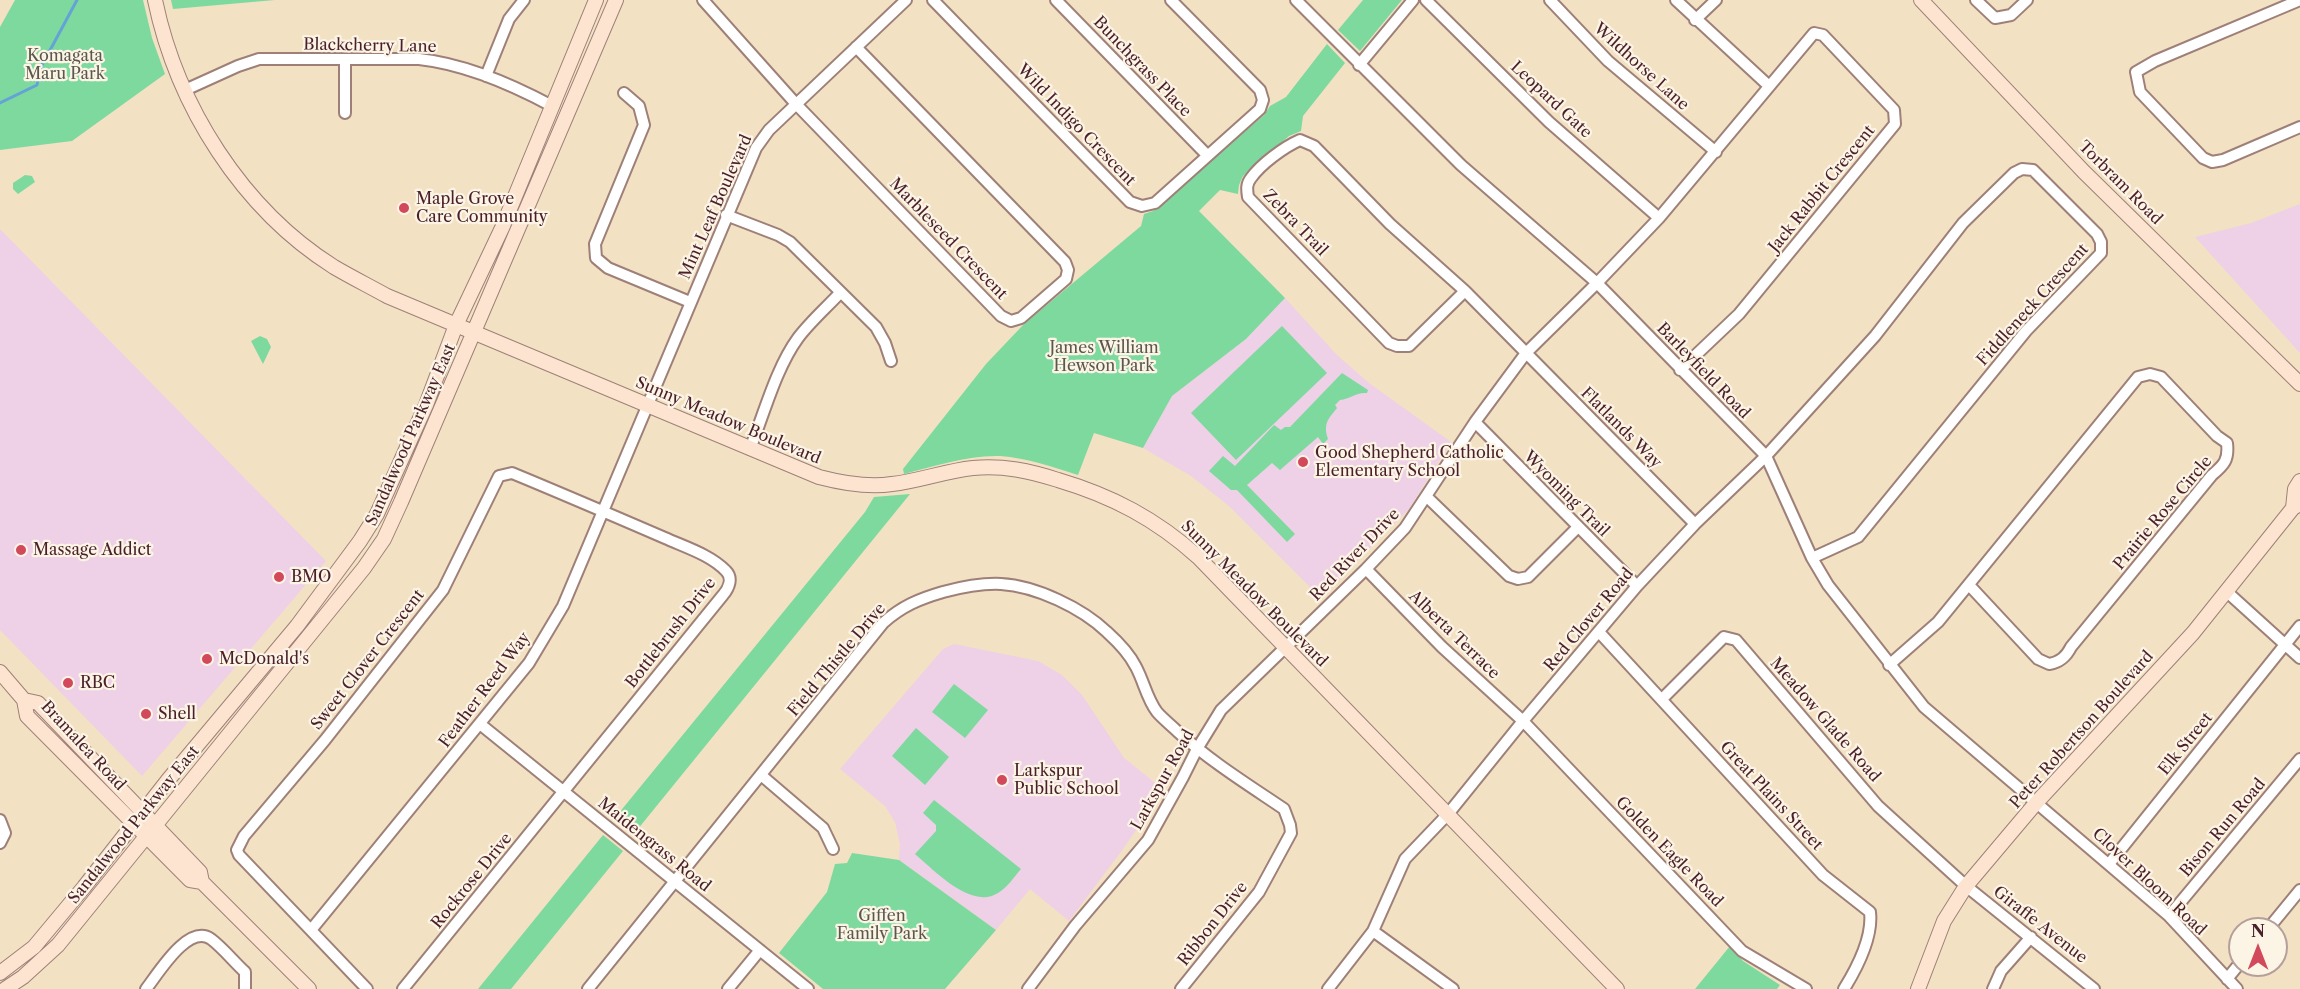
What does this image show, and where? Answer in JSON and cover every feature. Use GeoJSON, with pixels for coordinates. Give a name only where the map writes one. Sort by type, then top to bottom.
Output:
{"type":"FeatureCollection","features":[{"type":"Feature","properties":{"kind":"main road","name":"Sunny Meadow Boulevard"},"geometry":{"type":"LineString","coordinates":[[155,0],[169,54],[185,90],[206,131],[230,167],[258,201],[290,232],[333,266],[362,283],[474,333],[808,473],[846,483],[888,485],[962,469],[996,467],[1031,472],[1099,493],[1134,509],[1182,543],[1285,646],[1617,989]]}},
{"type":"Feature","properties":{"kind":"main road","name":"Sandalwood Parkway East"},"geometry":{"type":"LineString","coordinates":[[0,974],[34,947],[297,626],[360,541],[391,484],[426,405],[456,325],[502,228],[596,0]]}},
{"type":"Feature","properties":{"kind":"main road","name":"Sandalwood Parkway East"},"geometry":{"type":"LineString","coordinates":[[5,989],[23,977],[58,945],[364,568],[384,539],[616,0]]}},
{"type":"Feature","properties":{"kind":"main road","name":"Torbram Road"},"geometry":{"type":"LineString","coordinates":[[1921,0],[2084,172],[2300,384]]}},
{"type":"Feature","properties":{"kind":"main road","name":"Peter Robertson Boulevard"},"geometry":{"type":"LineString","coordinates":[[1918,989],[1944,921],[1966,886],[2036,802],[2193,633],[2297,506],[2295,489],[2300,481]]}},
{"type":"Feature","properties":{"kind":"main road","name":"Bramalea Road"},"geometry":{"type":"LineString","coordinates":[[0,672],[24,700],[27,716],[190,880],[202,882]]}},
{"type":"Feature","properties":{"kind":"main road","name":"Bramalea Road"},"geometry":{"type":"LineString","coordinates":[[24,700],[38,703],[200,872],[202,882],[309,989]]}},
{"type":"Feature","properties":{"kind":"street"},"geometry":{"type":"LineString","coordinates":[[486,76],[509,20],[524,0]]}},
{"type":"Feature","properties":{"kind":"street"},"geometry":{"type":"LineString","coordinates":[[704,0],[796,104]]}},
{"type":"Feature","properties":{"kind":"street","name":"Mint Leaf Boulevard"},"geometry":{"type":"LineString","coordinates":[[646,405],[756,148],[769,130],[906,0]]}},
{"type":"Feature","properties":{"kind":"street","name":"Wild Indigo Crescent"},"geometry":{"type":"LineString","coordinates":[[933,0],[1130,202],[1142,206],[1155,202],[1260,109],[1263,100],[1260,90],[1171,0]]}},
{"type":"Feature","properties":{"kind":"street","name":"Bunchgrass Place"},"geometry":{"type":"LineString","coordinates":[[1056,0],[1207,155]]}},
{"type":"Feature","properties":{"kind":"street","name":"Barleyfield Road"},"geometry":{"type":"LineString","coordinates":[[1296,0],[1461,165],[1597,283],[1766,456],[1812,558],[1828,585],[1889,665],[1924,707],[2036,802]]}},
{"type":"Feature","properties":{"kind":"street"},"geometry":{"type":"LineString","coordinates":[[1359,64],[1413,0]]}},
{"type":"Feature","properties":{"kind":"street","name":"Leopard Gate"},"geometry":{"type":"LineString","coordinates":[[1426,0],[1549,122],[1659,218]]}},
{"type":"Feature","properties":{"kind":"street","name":"Wildhorse Lane"},"geometry":{"type":"LineString","coordinates":[[1550,0],[1608,61],[1716,152]]}},
{"type":"Feature","properties":{"kind":"street"},"geometry":{"type":"LineString","coordinates":[[1676,0],[1769,86]]}},
{"type":"Feature","properties":{"kind":"street"},"geometry":{"type":"LineString","coordinates":[[1695,20],[1716,0]]}},
{"type":"Feature","properties":{"kind":"street"},"geometry":{"type":"LineString","coordinates":[[1976,0],[1995,18],[2011,15],[2027,0]]}},
{"type":"Feature","properties":{"kind":"street"},"geometry":{"type":"LineString","coordinates":[[2300,0],[2155,61],[2136,72],[2140,92],[2203,158],[2211,162],[2223,160],[2300,127]]}},
{"type":"Feature","properties":{"kind":"street","name":"Jack Rabbit Crescent"},"geometry":{"type":"LineString","coordinates":[[1597,283],[1659,218],[1814,33],[1823,35],[1894,110],[1895,123],[1739,314],[1680,370]]}},
{"type":"Feature","properties":{"kind":"street","name":"Marbleseed Crescent"},"geometry":{"type":"LineString","coordinates":[[796,104],[1001,316],[1011,321],[1021,318],[1066,279],[1068,270],[1065,262],[856,47]]}},
{"type":"Feature","properties":{"kind":"street","name":"Blackcherry Lane"},"geometry":{"type":"LineString","coordinates":[[185,90],[259,59],[419,59],[443,62],[486,76],[552,106]]}},
{"type":"Feature","properties":{"kind":"street"},"geometry":{"type":"LineString","coordinates":[[345,60],[345,113]]}},
{"type":"Feature","properties":{"kind":"street"},"geometry":{"type":"LineString","coordinates":[[624,93],[639,106],[644,125],[595,244],[596,258],[608,268],[690,302]]}},
{"type":"Feature","properties":{"kind":"street","name":"Zebra Trail"},"geometry":{"type":"LineString","coordinates":[[1465,291],[1409,346],[1389,343],[1248,197],[1247,188],[1250,179],[1286,146],[1300,140],[1314,146],[1390,224],[1465,291],[1526,353]]}},
{"type":"Feature","properties":{"kind":"street","name":"Fiddleneck Crescent"},"geometry":{"type":"LineString","coordinates":[[1766,456],[1875,336],[1963,223],[2014,173],[2022,169],[2032,170],[2097,234],[2101,242],[2101,253],[2026,332],[1858,537],[1812,558]]}},
{"type":"Feature","properties":{"kind":"street"},"geometry":{"type":"LineString","coordinates":[[726,214],[790,242],[876,327],[891,361]]}},
{"type":"Feature","properties":{"kind":"street","name":"Red River Drive"},"geometry":{"type":"LineString","coordinates":[[1285,646],[1366,569],[1405,528],[1502,383],[1526,353],[1597,283]]}},
{"type":"Feature","properties":{"kind":"street"},"geometry":{"type":"LineString","coordinates":[[750,449],[798,338],[840,293]]}},
{"type":"Feature","properties":{"kind":"street","name":"Flatlands Way"},"geometry":{"type":"LineString","coordinates":[[1526,353],[1695,524]]}},
{"type":"Feature","properties":{"kind":"street","name":"Prairie Rose Circle"},"geometry":{"type":"LineString","coordinates":[[1889,665],[1938,622],[2138,376],[2150,374],[2161,377],[2227,444],[2228,455],[2225,464],[2212,475],[2071,647],[2067,655],[2058,662],[2049,664],[2038,659],[1969,585]]}},
{"type":"Feature","properties":{"kind":"street","name":"Feather Reed Way"},"geometry":{"type":"LineString","coordinates":[[311,930],[529,663],[562,606],[646,405]]}},
{"type":"Feature","properties":{"kind":"street","name":"Wyoming Trail"},"geometry":{"type":"LineString","coordinates":[[1474,422],[1637,586]]}},
{"type":"Feature","properties":{"kind":"street","name":"Red Clover Road"},"geometry":{"type":"LineString","coordinates":[[1328,989],[1373,931],[1405,860],[1448,814],[1637,586],[1695,524],[1766,456]]}},
{"type":"Feature","properties":{"kind":"street","name":"Sweet Clover Crescent"},"geometry":{"type":"LineString","coordinates":[[311,930],[239,855],[237,850],[239,843],[325,740],[443,590],[499,476],[512,473],[603,511]]}},
{"type":"Feature","properties":{"kind":"street"},"geometry":{"type":"LineString","coordinates":[[1427,497],[1509,576],[1518,579],[1528,577],[1578,527]]}},
{"type":"Feature","properties":{"kind":"street","name":"Bottlebrush Drive"},"geometry":{"type":"LineString","coordinates":[[563,790],[728,589],[730,580],[727,572],[707,557],[603,511]]}},
{"type":"Feature","properties":{"kind":"street","name":"Alberta Terrace"},"geometry":{"type":"LineString","coordinates":[[1366,569],[1442,647],[1523,721]]}},
{"type":"Feature","properties":{"kind":"street","name":"Field Thistle Drive"},"geometry":{"type":"LineString","coordinates":[[588,989],[883,623],[896,611],[914,600],[961,587],[989,584],[1014,586],[1063,602],[1108,632],[1136,666],[1149,699],[1158,713],[1197,749]]}},
{"type":"Feature","properties":{"kind":"street"},"geometry":{"type":"LineString","coordinates":[[2226,591],[2300,658]]}},
{"type":"Feature","properties":{"kind":"street","name":"Elk Street"},"geometry":{"type":"LineString","coordinates":[[2109,864],[2300,626]]}},
{"type":"Feature","properties":{"kind":"street","name":"Great Plains Street"},"geometry":{"type":"LineString","coordinates":[[1599,632],[1823,875],[1870,912],[1871,920],[1860,962],[1844,989]]}},
{"type":"Feature","properties":{"kind":"street","name":"Meadow Glade Road"},"geometry":{"type":"LineString","coordinates":[[1662,699],[1724,637],[1736,640],[1878,806],[1966,886]]}},
{"type":"Feature","properties":{"kind":"street","name":"Larkspur Road"},"geometry":{"type":"LineString","coordinates":[[1028,989],[1076,926],[1148,840],[1197,749],[1221,710],[1285,646]]}},
{"type":"Feature","properties":{"kind":"street","name":"Golden Eagle Road"},"geometry":{"type":"LineString","coordinates":[[1523,721],[1742,951],[1806,989]]}},
{"type":"Feature","properties":{"kind":"street","name":"Maidengrass Road"},"geometry":{"type":"LineString","coordinates":[[480,724],[808,989]]}},
{"type":"Feature","properties":{"kind":"street","name":"Ribbon Drive"},"geometry":{"type":"LineString","coordinates":[[1181,989],[1259,892],[1291,833],[1284,809],[1197,749]]}},
{"type":"Feature","properties":{"kind":"street","name":"Bison Run Road"},"geometry":{"type":"LineString","coordinates":[[2169,916],[2300,759]]}},
{"type":"Feature","properties":{"kind":"street"},"geometry":{"type":"LineString","coordinates":[[761,775],[823,828],[833,849]]}},
{"type":"Feature","properties":{"kind":"street","name":"Rockrose Drive"},"geometry":{"type":"LineString","coordinates":[[403,989],[563,790]]}},
{"type":"Feature","properties":{"kind":"street","name":"Clover Bloom Road"},"geometry":{"type":"LineString","coordinates":[[2036,802],[2169,916],[2237,989]]}},
{"type":"Feature","properties":{"kind":"street"},"geometry":{"type":"LineString","coordinates":[[0,820],[5,833],[0,843]]}},
{"type":"Feature","properties":{"kind":"street","name":"Giraffe Avenue"},"geometry":{"type":"LineString","coordinates":[[1966,886],[2094,989]]}},
{"type":"Feature","properties":{"kind":"street"},"geometry":{"type":"LineString","coordinates":[[2278,917],[2300,890]]}},
{"type":"Feature","properties":{"kind":"street"},"geometry":{"type":"LineString","coordinates":[[311,930],[367,989]]}},
{"type":"Feature","properties":{"kind":"street"},"geometry":{"type":"LineString","coordinates":[[1373,931],[1453,989]]}},
{"type":"Feature","properties":{"kind":"street"},"geometry":{"type":"LineString","coordinates":[[146,989],[185,941],[197,935],[209,938],[244,972],[245,989]]}},
{"type":"Feature","properties":{"kind":"street"},"geometry":{"type":"LineString","coordinates":[[1993,989],[2001,972],[2031,937]]}},
{"type":"Feature","properties":{"kind":"street"},"geometry":{"type":"LineString","coordinates":[[728,989],[760,950]]}},
{"type":"Feature","properties":{"kind":"shaded area"},"geometry":{"type":"Polygon","coordinates":[[[2300,204],[2300,353],[2195,237],[2251,223],[2300,204]]]}},
{"type":"Feature","properties":{"kind":"shaded area"},"geometry":{"type":"Polygon","coordinates":[[[0,229],[326,561],[142,776],[0,630],[0,229]]]}},
{"type":"Feature","properties":{"kind":"shaded area","name":"Good Shepherd Catholic Elementary School"},"geometry":{"type":"Polygon","coordinates":[[[1285,298],[1337,355],[1369,383],[1451,442],[1409,509],[1321,598],[1229,506],[1191,476],[1143,448],[1172,396],[1246,339],[1285,298]]]}},
{"type":"Feature","properties":{"kind":"shaded area","name":"Larkspur Public School"},"geometry":{"type":"Polygon","coordinates":[[[954,644],[1038,661],[1062,675],[1082,695],[1124,758],[1164,790],[1069,921],[1030,889],[996,930],[899,860],[900,844],[895,822],[885,806],[840,769],[943,649],[954,644]]]}},
{"type":"Feature","properties":{"kind":"green space","name":"Komagata Maru Park"},"geometry":{"type":"Polygon","coordinates":[[[15,0],[143,0],[152,38],[165,74],[72,141],[0,150],[0,27],[15,0]]]}},
{"type":"Feature","properties":{"kind":"green space"},"geometry":{"type":"Polygon","coordinates":[[[171,0],[275,0],[173,9],[171,0]]]}},
{"type":"Feature","properties":{"kind":"green space"},"geometry":{"type":"Polygon","coordinates":[[[1363,0],[1402,0],[1360,51],[1338,30],[1363,0]]]}},
{"type":"Feature","properties":{"kind":"green space","name":"James William Hewson Park"},"geometry":{"type":"Polygon","coordinates":[[[1327,44],[1345,63],[1303,116],[1301,131],[1289,136],[1243,176],[1238,194],[1220,190],[1199,211],[1285,298],[1246,339],[1172,396],[1143,448],[1094,433],[1078,475],[1030,461],[1000,456],[964,459],[904,474],[903,469],[986,364],[1024,324],[1141,226],[1144,214],[1153,211],[1264,115],[1270,106],[1286,97],[1327,44]]]}},
{"type":"Feature","properties":{"kind":"green space"},"geometry":{"type":"Polygon","coordinates":[[[25,175],[32,176],[35,182],[18,194],[13,189],[13,183],[25,175]]]}},
{"type":"Feature","properties":{"kind":"green space"},"geometry":{"type":"Polygon","coordinates":[[[1282,326],[1327,373],[1236,460],[1191,413],[1282,326]]]}},
{"type":"Feature","properties":{"kind":"green space"},"geometry":{"type":"Polygon","coordinates":[[[260,336],[267,339],[271,347],[263,364],[251,341],[260,336]]]}},
{"type":"Feature","properties":{"kind":"green space"},"geometry":{"type":"Polygon","coordinates":[[[1342,373],[1368,390],[1367,393],[1340,400],[1335,405],[1337,408],[1326,426],[1328,439],[1323,444],[1318,437],[1280,470],[1272,463],[1247,485],[1295,534],[1287,542],[1237,490],[1231,490],[1209,471],[1223,456],[1235,466],[1274,425],[1281,430],[1290,427],[1342,373]]]}},
{"type":"Feature","properties":{"kind":"green space"},"geometry":{"type":"Polygon","coordinates":[[[910,494],[633,835],[614,819],[865,512],[874,497],[910,494]]]}},
{"type":"Feature","properties":{"kind":"green space"},"geometry":{"type":"Polygon","coordinates":[[[954,684],[988,710],[965,738],[932,712],[954,684]]]}},
{"type":"Feature","properties":{"kind":"green space"},"geometry":{"type":"Polygon","coordinates":[[[916,728],[949,757],[925,785],[892,756],[916,728]]]}},
{"type":"Feature","properties":{"kind":"green space"},"geometry":{"type":"Polygon","coordinates":[[[934,800],[1021,869],[1001,891],[987,897],[965,892],[942,878],[915,854],[936,831],[936,825],[923,813],[934,800]]]}},
{"type":"Feature","properties":{"kind":"green space"},"geometry":{"type":"Polygon","coordinates":[[[603,835],[623,851],[524,973],[511,989],[478,989],[603,835]]]}},
{"type":"Feature","properties":{"kind":"green space","name":"Giffen Family Park"},"geometry":{"type":"Polygon","coordinates":[[[852,853],[899,860],[996,930],[945,989],[823,989],[779,953],[827,892],[835,864],[847,863],[852,853]]]}},
{"type":"Feature","properties":{"kind":"green space"},"geometry":{"type":"Polygon","coordinates":[[[1730,946],[1743,961],[1780,985],[1777,989],[1695,989],[1730,946]]]}},
{"type":"Feature","properties":{"kind":"waterway"},"geometry":{"type":"LineString","coordinates":[[0,103],[37,85],[41,67],[77,0]]}},
{"type":"Feature","properties":{"kind":"place","name":"Maple Grove Care Community"},"geometry":{"type":"Point","coordinates":[404,208]}},
{"type":"Feature","properties":{"kind":"place","name":"Good Shepherd Catholic Elementary School"},"geometry":{"type":"Point","coordinates":[1303,462]}},
{"type":"Feature","properties":{"kind":"place","name":"Massage Addict"},"geometry":{"type":"Point","coordinates":[21,550]}},
{"type":"Feature","properties":{"kind":"place","name":"BMO"},"geometry":{"type":"Point","coordinates":[279,577]}},
{"type":"Feature","properties":{"kind":"place","name":"McDonald's"},"geometry":{"type":"Point","coordinates":[207,659]}},
{"type":"Feature","properties":{"kind":"place","name":"RBC"},"geometry":{"type":"Point","coordinates":[68,683]}},
{"type":"Feature","properties":{"kind":"place","name":"Shell"},"geometry":{"type":"Point","coordinates":[146,714]}},
{"type":"Feature","properties":{"kind":"place","name":"Larkspur Public School"},"geometry":{"type":"Point","coordinates":[1002,780]}}]}
